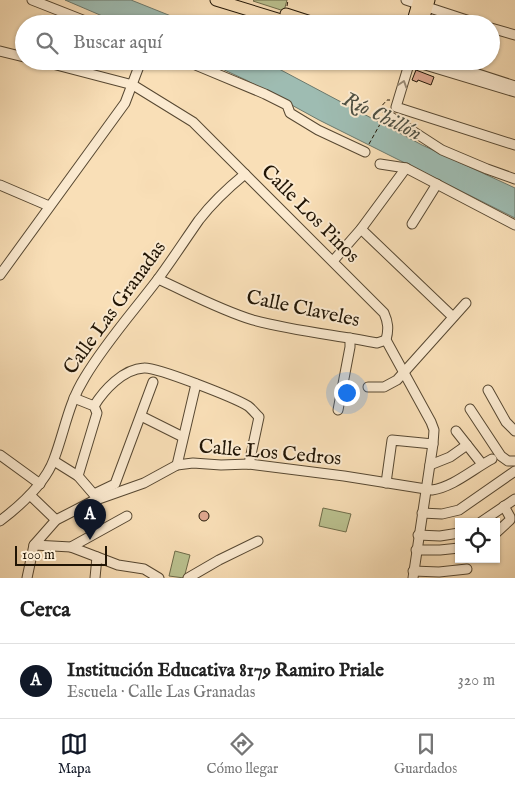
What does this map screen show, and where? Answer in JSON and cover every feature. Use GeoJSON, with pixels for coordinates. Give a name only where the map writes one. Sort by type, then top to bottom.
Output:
{"type":"FeatureCollection","features":[{"type":"Feature","properties":{"kind":"main road"},"geometry":{"type":"LineString","coordinates":[[216,0],[281,15]]}},
{"type":"Feature","properties":{"kind":"main road"},"geometry":{"type":"LineString","coordinates":[[240,0],[274,15]]}},
{"type":"Feature","properties":{"kind":"main road"},"geometry":{"type":"LineString","coordinates":[[417,15],[424,3]]}},
{"type":"Feature","properties":{"kind":"street"},"geometry":{"type":"LineString","coordinates":[[32,0],[70,15]]}},
{"type":"Feature","properties":{"kind":"street"},"geometry":{"type":"LineString","coordinates":[[406,0],[424,3],[455,15]]}},
{"type":"Feature","properties":{"kind":"street"},"geometry":{"type":"LineString","coordinates":[[500,31],[515,35]]}},
{"type":"Feature","properties":{"kind":"street"},"geometry":{"type":"LineString","coordinates":[[0,51],[15,55]]}},
{"type":"Feature","properties":{"kind":"street","name":"Calle Los Pinos"},"geometry":{"type":"LineString","coordinates":[[75,70],[132,85],[193,122],[384,313],[389,330],[386,340],[434,430],[413,575]]}},
{"type":"Feature","properties":{"kind":"street"},"geometry":{"type":"LineString","coordinates":[[0,275],[125,103],[138,70]]}},
{"type":"Feature","properties":{"kind":"street"},"geometry":{"type":"LineString","coordinates":[[208,70],[265,94],[287,106],[290,113],[318,130],[365,151]]}},
{"type":"Feature","properties":{"kind":"street"},"geometry":{"type":"LineString","coordinates":[[408,70],[396,107],[515,145]]}},
{"type":"Feature","properties":{"kind":"street"},"geometry":{"type":"LineString","coordinates":[[441,70],[515,92]]}},
{"type":"Feature","properties":{"kind":"street"},"geometry":{"type":"LineString","coordinates":[[466,70],[515,86]]}},
{"type":"Feature","properties":{"kind":"street"},"geometry":{"type":"LineString","coordinates":[[387,116],[442,150],[515,179]]}},
{"type":"Feature","properties":{"kind":"street"},"geometry":{"type":"LineString","coordinates":[[380,164],[406,168],[515,226]]}},
{"type":"Feature","properties":{"kind":"street"},"geometry":{"type":"LineString","coordinates":[[333,261],[361,229],[406,168]]}},
{"type":"Feature","properties":{"kind":"street","name":"Calle Las Granadas"},"geometry":{"type":"LineString","coordinates":[[0,521],[40,484],[54,460],[66,417],[74,398],[101,352],[200,220],[213,204],[245,174]]}},
{"type":"Feature","properties":{"kind":"street"},"geometry":{"type":"LineString","coordinates":[[412,224],[437,184]]}},
{"type":"Feature","properties":{"kind":"street"},"geometry":{"type":"LineString","coordinates":[[0,185],[50,206]]}},
{"type":"Feature","properties":{"kind":"street"},"geometry":{"type":"LineString","coordinates":[[361,229],[453,317]]}},
{"type":"Feature","properties":{"kind":"street","name":"Calle Claveles"},"geometry":{"type":"LineString","coordinates":[[158,278],[252,319],[293,329],[350,338],[377,342],[386,340]]}},
{"type":"Feature","properties":{"kind":"street"},"geometry":{"type":"LineString","coordinates":[[368,387],[381,388],[389,385],[466,303]]}},
{"type":"Feature","properties":{"kind":"street"},"geometry":{"type":"LineString","coordinates":[[338,410],[350,338]]}},
{"type":"Feature","properties":{"kind":"street"},"geometry":{"type":"LineString","coordinates":[[94,406],[110,387],[132,370],[145,367],[170,373],[246,405],[259,417],[249,464]]}},
{"type":"Feature","properties":{"kind":"street"},"geometry":{"type":"LineString","coordinates":[[54,460],[78,476],[97,497],[115,484],[154,382]]}},
{"type":"Feature","properties":{"kind":"street"},"geometry":{"type":"LineString","coordinates":[[177,466],[196,384]]}},
{"type":"Feature","properties":{"kind":"street"},"geometry":{"type":"LineString","coordinates":[[488,390],[506,422],[515,431]]}},
{"type":"Feature","properties":{"kind":"street"},"geometry":{"type":"LineString","coordinates":[[74,398],[94,406],[97,413],[78,476]]}},
{"type":"Feature","properties":{"kind":"street"},"geometry":{"type":"LineString","coordinates":[[470,409],[501,456],[515,461]]}},
{"type":"Feature","properties":{"kind":"street"},"geometry":{"type":"LineString","coordinates":[[141,416],[183,437]]}},
{"type":"Feature","properties":{"kind":"street"},"geometry":{"type":"LineString","coordinates":[[456,431],[482,464]]}},
{"type":"Feature","properties":{"kind":"street"},"geometry":{"type":"LineString","coordinates":[[386,483],[392,440],[433,444]]}},
{"type":"Feature","properties":{"kind":"street"},"geometry":{"type":"LineString","coordinates":[[430,465],[450,457],[467,445]]}},
{"type":"Feature","properties":{"kind":"street"},"geometry":{"type":"LineString","coordinates":[[0,455],[40,484]]}},
{"type":"Feature","properties":{"kind":"street","name":"Calle Los Cedros"},"geometry":{"type":"LineString","coordinates":[[27,578],[34,545],[56,520],[97,497],[144,483],[177,466],[193,463],[249,464],[426,490],[439,489],[446,486],[492,459]]}},
{"type":"Feature","properties":{"kind":"street"},"geometry":{"type":"LineString","coordinates":[[422,513],[442,514],[459,510],[515,472]]}},
{"type":"Feature","properties":{"kind":"street"},"geometry":{"type":"LineString","coordinates":[[30,495],[56,520]]}},
{"type":"Feature","properties":{"kind":"street"},"geometry":{"type":"LineString","coordinates":[[487,518],[515,499]]}},
{"type":"Feature","properties":{"kind":"street"},"geometry":{"type":"LineString","coordinates":[[500,529],[511,519],[504,506]]}},
{"type":"Feature","properties":{"kind":"street"},"geometry":{"type":"LineString","coordinates":[[71,547],[127,516]]}},
{"type":"Feature","properties":{"kind":"street"},"geometry":{"type":"LineString","coordinates":[[418,535],[440,536],[455,534]]}},
{"type":"Feature","properties":{"kind":"street"},"geometry":{"type":"LineString","coordinates":[[188,578],[258,541]]}},
{"type":"Feature","properties":{"kind":"street"},"geometry":{"type":"LineString","coordinates":[[34,545],[71,547],[118,565],[144,569],[159,578]]}},
{"type":"Feature","properties":{"kind":"street"},"geometry":{"type":"LineString","coordinates":[[416,550],[455,548]]}},
{"type":"Feature","properties":{"kind":"street"},"geometry":{"type":"LineString","coordinates":[[95,578],[97,557]]}},
{"type":"Feature","properties":{"kind":"street"},"geometry":{"type":"LineString","coordinates":[[413,575],[466,569]]}},
{"type":"Feature","properties":{"kind":"path"},"geometry":{"type":"LineString","coordinates":[[365,151],[387,116],[379,109],[387,100]]}},
{"type":"Feature","properties":{"kind":"green space"},"geometry":{"type":"Polygon","coordinates":[[[254,0],[287,0],[284,11],[254,0]]]}},
{"type":"Feature","properties":{"kind":"green space"},"geometry":{"type":"Polygon","coordinates":[[[323,508],[351,514],[346,532],[319,526],[323,508]]]}},
{"type":"Feature","properties":{"kind":"green space"},"geometry":{"type":"Polygon","coordinates":[[[175,551],[190,555],[184,578],[169,576],[175,551]]]}},
{"type":"Feature","properties":{"kind":"water"},"geometry":{"type":"Polygon","coordinates":[[[65,0],[131,0],[168,15],[100,15],[65,0]]]}},
{"type":"Feature","properties":{"kind":"water"},"geometry":{"type":"Polygon","coordinates":[[[224,70],[281,70],[422,145],[515,188],[515,218],[319,120],[224,70]]]}},
{"type":"Feature","properties":{"kind":"building"},"geometry":{"type":"Polygon","coordinates":[[[416,70],[434,77],[431,85],[418,80],[417,82],[412,80],[416,70]]]}},
{"type":"Feature","properties":{"kind":"building"},"geometry":{"type":"Polygon","coordinates":[[[202,511],[206,511],[209,516],[208,520],[202,521],[199,518],[199,514],[202,511]]]}},
{"type":"Feature","properties":{"kind":"place","name":"Institución Educativa 8179 Ramiro Priale"},"geometry":{"type":"Point","coordinates":[90,540]}},
{"type":"Feature","properties":{"kind":"water label","name":"Río Chillón"},"geometry":{"type":"Point","coordinates":[382,117]}}]}
